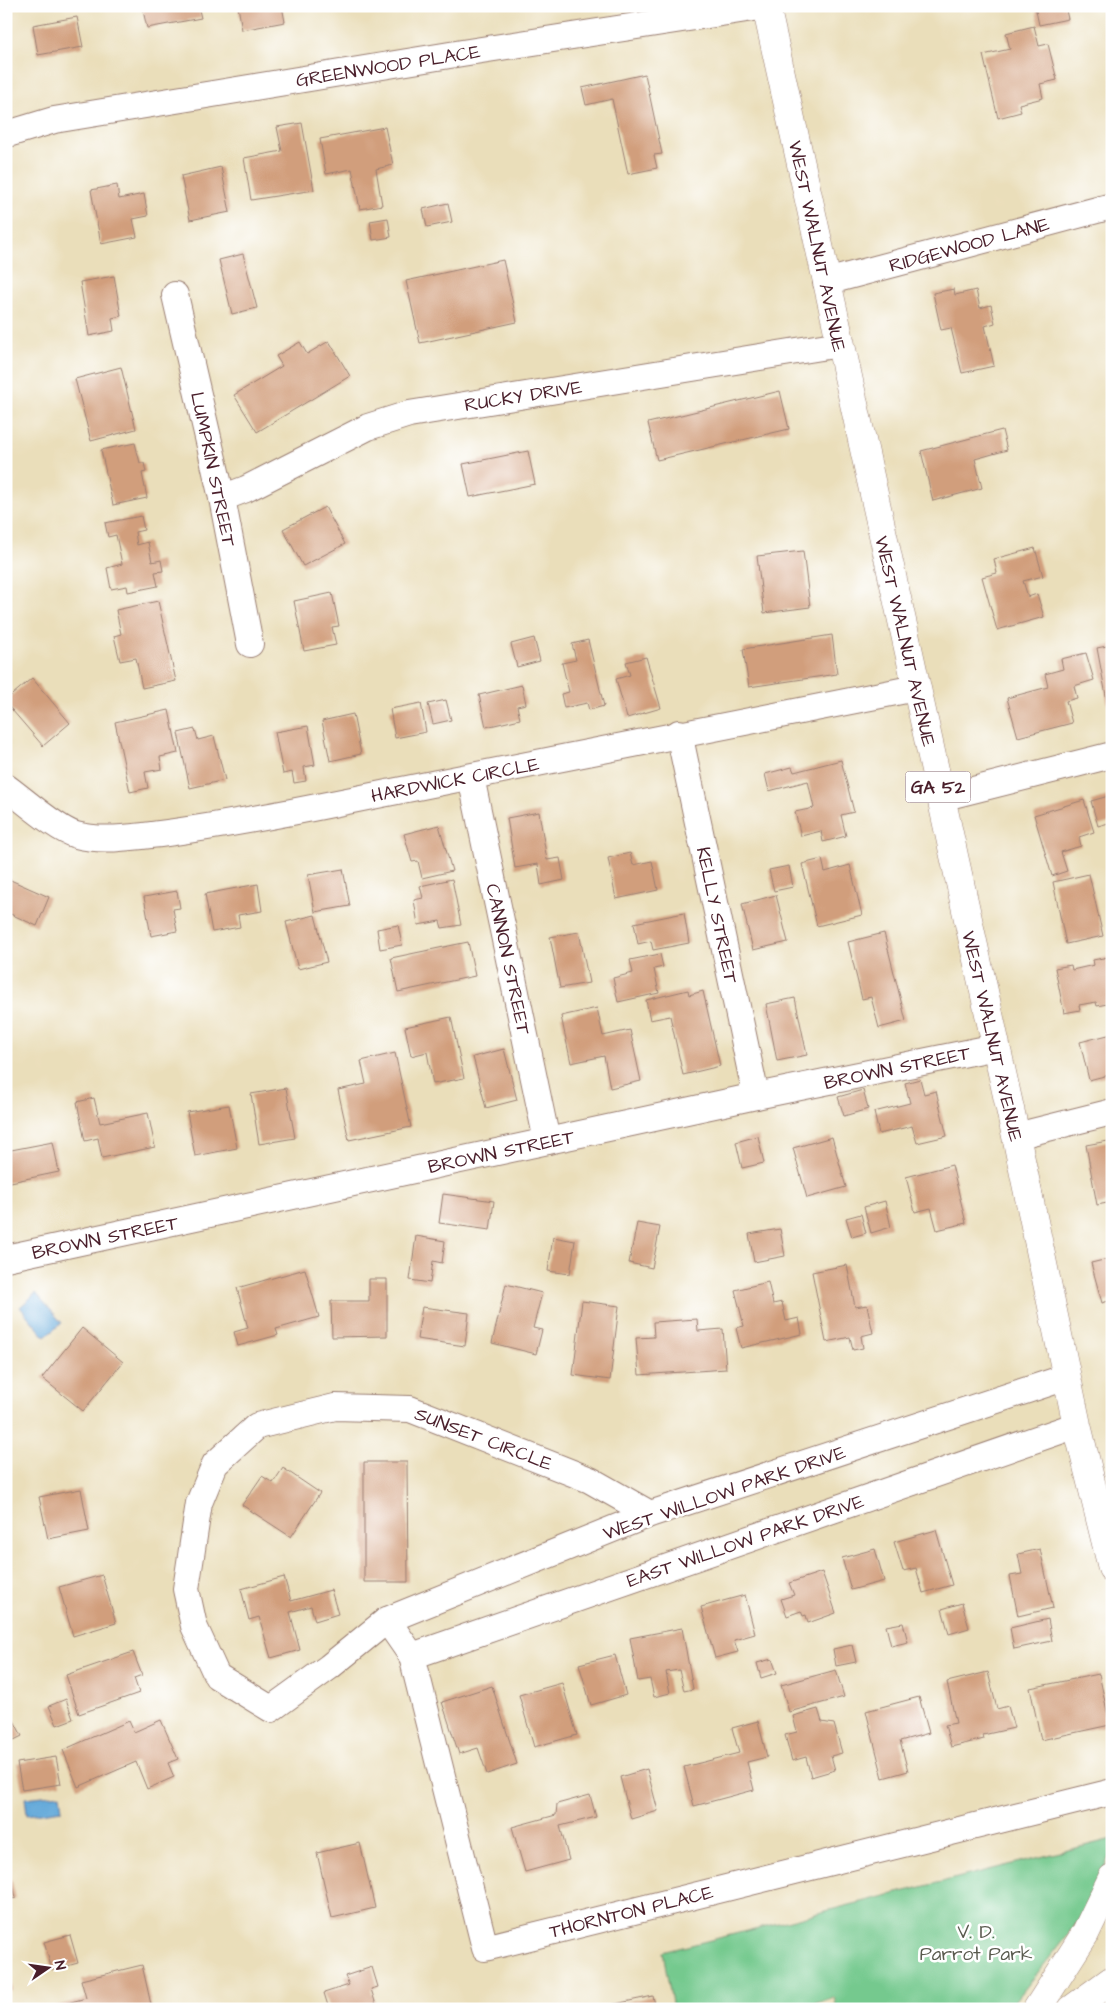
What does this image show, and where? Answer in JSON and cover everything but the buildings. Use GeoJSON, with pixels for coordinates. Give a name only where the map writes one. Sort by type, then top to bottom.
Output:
{"type":"FeatureCollection","features":[{"type":"Feature","properties":{"kind":"main road","name":"WEST WALNUT AVENUE"},"geometry":{"type":"LineString","coordinates":[[766,6],[1016,1136],[1077,1425],[1112,1568]]}},
{"type":"Feature","properties":{"kind":"main road"},"geometry":{"type":"LineString","coordinates":[[1037,2009],[1085,1934],[1112,1878]]}},
{"type":"Feature","properties":{"kind":"main road"},"geometry":{"type":"LineString","coordinates":[[1072,2009],[1112,1980]]}},
{"type":"Feature","properties":{"kind":"street","name":"GREENWOOD PLACE"},"geometry":{"type":"LineString","coordinates":[[11,133],[54,120],[462,53],[766,6]]}},
{"type":"Feature","properties":{"kind":"street","name":"RIDGEWOOD LANE"},"geometry":{"type":"LineString","coordinates":[[826,282],[1112,206]]}},
{"type":"Feature","properties":{"kind":"street","name":"LUMPKIN STREET"},"geometry":{"type":"LineString","coordinates":[[175,295],[222,498],[250,644]]}},
{"type":"Feature","properties":{"kind":"street","name":"RUCKY DRIVE"},"geometry":{"type":"LineString","coordinates":[[222,498],[246,489],[368,427],[409,414],[840,344]]}},
{"type":"Feature","properties":{"kind":"street","name":"HARDWICK CIRCLE"},"geometry":{"type":"LineString","coordinates":[[6,787],[49,819],[75,835],[113,839],[218,826],[471,777],[679,733],[916,688]]}},
{"type":"Feature","properties":{"kind":"street","name":"KELLY STREET"},"geometry":{"type":"LineString","coordinates":[[679,733],[756,1096]]}},
{"type":"Feature","properties":{"kind":"street"},"geometry":{"type":"LineString","coordinates":[[941,798],[1112,755]]}},
{"type":"Feature","properties":{"kind":"street","name":"CANNON STREET"},"geometry":{"type":"LineString","coordinates":[[471,777],[547,1141]]}},
{"type":"Feature","properties":{"kind":"street","name":"BROWN STREET"},"geometry":{"type":"LineString","coordinates":[[6,1258],[756,1096],[996,1047]]}},
{"type":"Feature","properties":{"kind":"street"},"geometry":{"type":"LineString","coordinates":[[1016,1136],[1112,1112]]}},
{"type":"Feature","properties":{"kind":"street","name":"WEST WILLOW PARK DRIVE"},"geometry":{"type":"LineString","coordinates":[[387,1620],[650,1514],[1067,1377]]}},
{"type":"Feature","properties":{"kind":"street","name":"SUNSET CIRCLE"},"geometry":{"type":"LineString","coordinates":[[387,1620],[329,1667],[271,1708],[217,1676],[194,1626],[186,1589],[199,1503],[215,1464],[257,1426],[335,1407],[410,1409],[590,1480],[650,1514]]}},
{"type":"Feature","properties":{"kind":"street","name":"EAST WILLOW PARK DRIVE"},"geometry":{"type":"LineString","coordinates":[[412,1656],[1077,1425]]}},
{"type":"Feature","properties":{"kind":"street","name":"THORNTON PLACE"},"geometry":{"type":"LineString","coordinates":[[387,1620],[412,1656],[485,1948],[1112,1792]]}},
{"type":"Feature","properties":{"kind":"green space","name":"V. D. Parrot Park"},"geometry":{"type":"Polygon","coordinates":[[[1112,1839],[1112,1850],[1081,1918],[1009,2009],[837,2009],[834,1997],[800,2009],[673,2009],[663,1952],[1112,1839]]]}},
{"type":"Feature","properties":{"kind":"water"},"geometry":{"type":"Polygon","coordinates":[[[36,1293],[62,1323],[45,1337],[20,1307],[36,1293]]]}},
{"type":"Feature","properties":{"kind":"water"},"geometry":{"type":"Polygon","coordinates":[[[60,1794],[62,1810],[27,1815],[25,1798],[60,1794]]]}}]}
